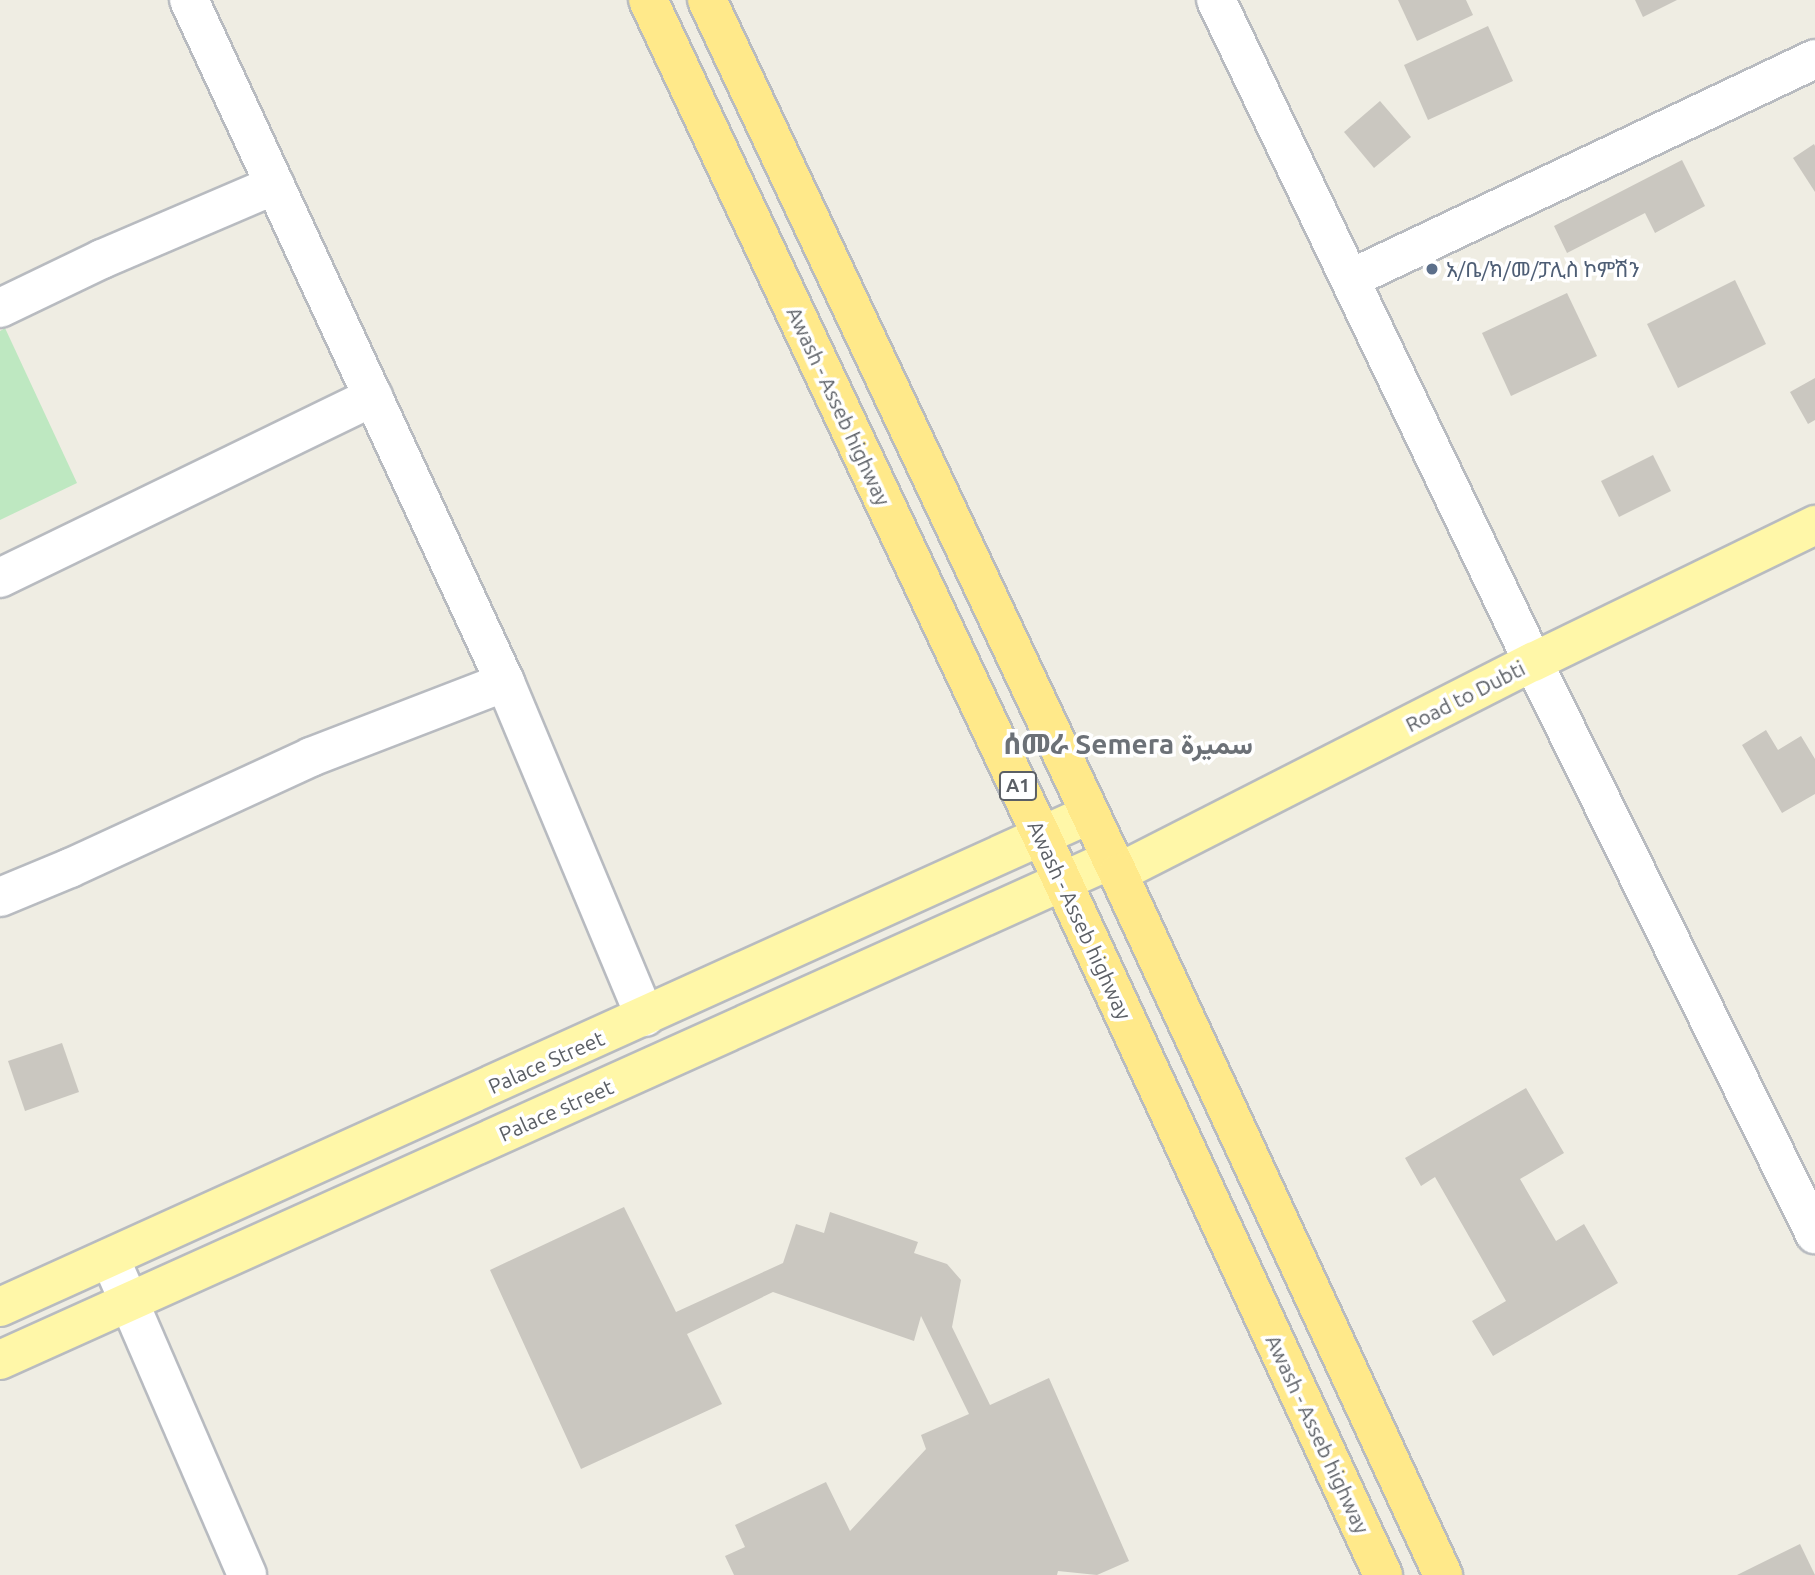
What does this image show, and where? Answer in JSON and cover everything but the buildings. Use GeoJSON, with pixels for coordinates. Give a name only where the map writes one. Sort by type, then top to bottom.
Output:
{"type":"FeatureCollection","features":[{"type":"Feature","properties":{"kind":"highway","name":"Awash - Asseb highway"},"geometry":{"type":"LineString","coordinates":[[648,0],[1042,837],[1383,1575]]}},
{"type":"Feature","properties":{"kind":"highway","name":"A1"},"geometry":{"type":"LineString","coordinates":[[707,0],[1115,866],[1443,1575]]}},
{"type":"Feature","properties":{"kind":"main road","name":"Road to Dubti"},"geometry":{"type":"LineString","coordinates":[[1115,866],[1815,525]]}},
{"type":"Feature","properties":{"kind":"main road","name":"Palace Street"},"geometry":{"type":"LineString","coordinates":[[0,1307],[1090,814]]}},
{"type":"Feature","properties":{"kind":"main road","name":"Palace street"},"geometry":{"type":"LineString","coordinates":[[0,1360],[1063,883],[1115,866]]}},
{"type":"Feature","properties":{"kind":"street"},"geometry":{"type":"LineString","coordinates":[[189,0],[505,682],[645,1017]]}},
{"type":"Feature","properties":{"kind":"street"},"geometry":{"type":"LineString","coordinates":[[1216,0],[1352,278],[1533,662],[1815,1234]]}},
{"type":"Feature","properties":{"kind":"street"},"geometry":{"type":"LineString","coordinates":[[1352,278],[1815,59]]}},
{"type":"Feature","properties":{"kind":"street"},"geometry":{"type":"LineString","coordinates":[[0,308],[102,259],[275,185]]}},
{"type":"Feature","properties":{"kind":"street"},"geometry":{"type":"LineString","coordinates":[[0,578],[373,397]]}},
{"type":"Feature","properties":{"kind":"street"},"geometry":{"type":"LineString","coordinates":[[0,897],[70,868],[311,757],[505,682]]}},
{"type":"Feature","properties":{"kind":"street"},"geometry":{"type":"LineString","coordinates":[[110,1258],[247,1575]]}},
{"type":"Feature","properties":{"kind":"green space"},"geometry":{"type":"Polygon","coordinates":[[[5,328],[77,483],[0,520],[0,331],[5,328]]]}},
{"type":"Feature","properties":{"kind":"place","name":"አ/ቤ/ክ/መ/ፓሊስ ኮምሽን"},"geometry":{"type":"Point","coordinates":[1432,269]}},
{"type":"Feature","properties":{"kind":"district","name":"ሰመራ Semera سميرة"},"geometry":{"type":"Point","coordinates":[1128,744]}}]}
